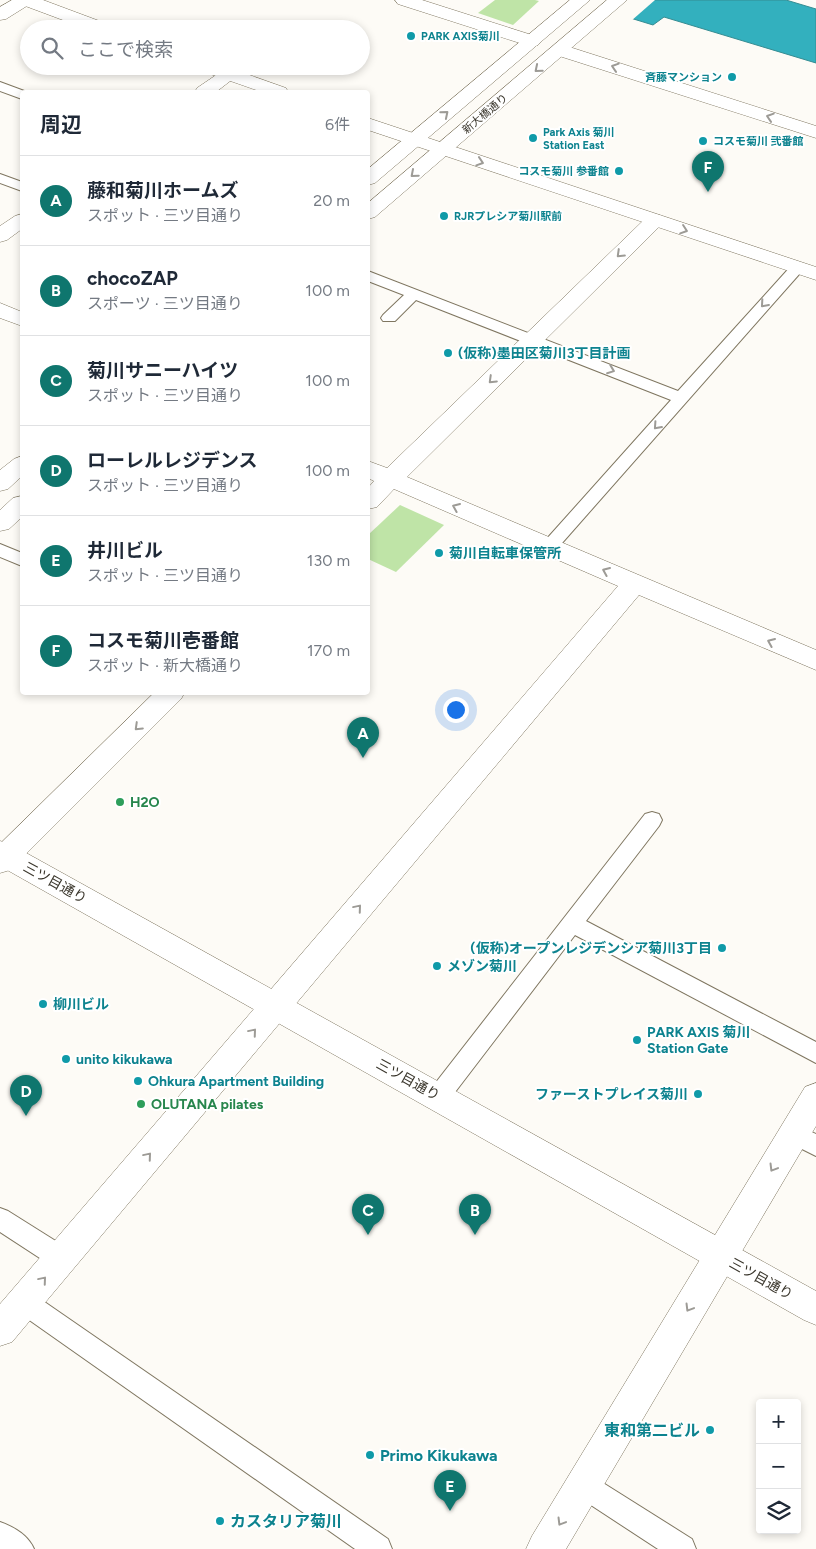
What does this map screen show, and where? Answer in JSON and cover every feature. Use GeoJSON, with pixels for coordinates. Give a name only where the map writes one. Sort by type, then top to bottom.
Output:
{"type":"FeatureCollection","features":[{"type":"Feature","properties":{"kind":"street"},"geometry":{"type":"LineString","coordinates":[[0,14],[25,0],[79,20]]}},
{"type":"Feature","properties":{"kind":"street"},"geometry":{"type":"LineString","coordinates":[[404,0],[532,41]]}},
{"type":"Feature","properties":{"kind":"street","name":"新大橋通り"},"geometry":{"type":"LineString","coordinates":[[370,211],[618,0]]}},
{"type":"Feature","properties":{"kind":"street","name":"新大橋通り"},"geometry":{"type":"LineString","coordinates":[[370,177],[577,3]]}},
{"type":"Feature","properties":{"kind":"street"},"geometry":{"type":"LineString","coordinates":[[560,50],[816,132]]}},
{"type":"Feature","properties":{"kind":"street"},"geometry":{"type":"LineString","coordinates":[[207,90],[229,75],[273,90]]}},
{"type":"Feature","properties":{"kind":"street"},"geometry":{"type":"LineString","coordinates":[[370,125],[816,274]]}},
{"type":"Feature","properties":{"kind":"street"},"geometry":{"type":"LineString","coordinates":[[370,499],[655,220]]}},
{"type":"Feature","properties":{"kind":"street"},"geometry":{"type":"LineString","coordinates":[[0,236],[20,221]]}},
{"type":"Feature","properties":{"kind":"street"},"geometry":{"type":"LineString","coordinates":[[0,310],[20,319]]}},
{"type":"Feature","properties":{"kind":"street"},"geometry":{"type":"LineString","coordinates":[[0,483],[20,466]]}},
{"type":"Feature","properties":{"kind":"street"},"geometry":{"type":"LineString","coordinates":[[370,470],[816,661]]}},
{"type":"Feature","properties":{"kind":"street"},"geometry":{"type":"LineString","coordinates":[[0,523],[20,506]]}},
{"type":"Feature","properties":{"kind":"street"},"geometry":{"type":"LineString","coordinates":[[0,1330],[635,583]]}},
{"type":"Feature","properties":{"kind":"street"},"geometry":{"type":"LineString","coordinates":[[2,856],[169,695]]}},
{"type":"Feature","properties":{"kind":"street","name":"三ツ目通り"},"geometry":{"type":"LineString","coordinates":[[2,856],[275,1006],[816,1309]]}},
{"type":"Feature","properties":{"kind":"street"},"geometry":{"type":"LineString","coordinates":[[545,1549],[720,1255],[805,1140],[816,1096]]}},
{"type":"Feature","properties":{"kind":"lane"},"geometry":{"type":"LineString","coordinates":[[0,86],[20,94]]}},
{"type":"Feature","properties":{"kind":"lane"},"geometry":{"type":"LineString","coordinates":[[0,178],[20,186]]}},
{"type":"Feature","properties":{"kind":"lane"},"geometry":{"type":"LineString","coordinates":[[549,547],[796,268]]}},
{"type":"Feature","properties":{"kind":"lane"},"geometry":{"type":"LineString","coordinates":[[370,277],[681,398]]}},
{"type":"Feature","properties":{"kind":"lane"},"geometry":{"type":"LineString","coordinates":[[389,318],[414,294]]}},
{"type":"Feature","properties":{"kind":"lane"},"geometry":{"type":"LineString","coordinates":[[0,550],[20,559]]}},
{"type":"Feature","properties":{"kind":"lane"},"geometry":{"type":"LineString","coordinates":[[438,1097],[652,820]]}},
{"type":"Feature","properties":{"kind":"lane"},"geometry":{"type":"LineString","coordinates":[[573,924],[816,1052]]}},
{"type":"Feature","properties":{"kind":"lane"},"geometry":{"type":"LineString","coordinates":[[0,1219],[61,1258]]}},
{"type":"Feature","properties":{"kind":"lane"},"geometry":{"type":"LineString","coordinates":[[24,1302],[378,1549]]}},
{"type":"Feature","properties":{"kind":"lane"},"geometry":{"type":"LineString","coordinates":[[583,1486],[682,1549]]}},
{"type":"Feature","properties":{"kind":"lane"},"geometry":{"type":"LineString","coordinates":[[0,1535],[20,1549]]}},
{"type":"Feature","properties":{"kind":"green space"},"geometry":{"type":"Polygon","coordinates":[[[495,0],[539,1],[513,25],[478,13],[495,0]]]}},
{"type":"Feature","properties":{"kind":"green space"},"geometry":{"type":"Polygon","coordinates":[[[400,505],[444,525],[396,572],[370,560],[370,533],[400,505]]]}},
{"type":"Feature","properties":{"kind":"water"},"geometry":{"type":"Polygon","coordinates":[[[572,0],[786,0],[816,9],[816,63],[664,17],[653,25],[572,0]]]}},
{"type":"Feature","properties":{"kind":"pier"},"geometry":{"type":"Polygon","coordinates":[[[569,0],[655,0],[631,21],[569,0]]]}},
{"type":"Feature","properties":{"kind":"place","name":"PARK AXIS菊川"},"geometry":{"type":"Point","coordinates":[411,36]}},
{"type":"Feature","properties":{"kind":"place","name":"斉藤マンション"},"geometry":{"type":"Point","coordinates":[732,77]}},
{"type":"Feature","properties":{"kind":"place","name":"Park Axis 菊川 Station East"},"geometry":{"type":"Point","coordinates":[533,138]}},
{"type":"Feature","properties":{"kind":"place","name":"コスモ菊川 弐番館"},"geometry":{"type":"Point","coordinates":[703,141]}},
{"type":"Feature","properties":{"kind":"place","name":"コスモ菊川 参番館"},"geometry":{"type":"Point","coordinates":[619,171]}},
{"type":"Feature","properties":{"kind":"place","name":"コスモ菊川壱番館"},"geometry":{"type":"Point","coordinates":[708,192]}},
{"type":"Feature","properties":{"kind":"place","name":"RJRプレシア菊川駅前"},"geometry":{"type":"Point","coordinates":[444,216]}},
{"type":"Feature","properties":{"kind":"place","name":"(仮称)墨田区菊川3丁目計画"},"geometry":{"type":"Point","coordinates":[448,353]}},
{"type":"Feature","properties":{"kind":"place","name":"菊川自転車保管所"},"geometry":{"type":"Point","coordinates":[439,553]}},
{"type":"Feature","properties":{"kind":"place","name":"藤和菊川ホームズ"},"geometry":{"type":"Point","coordinates":[363,758]}},
{"type":"Feature","properties":{"kind":"place","name":"H2O"},"geometry":{"type":"Point","coordinates":[120,802]}},
{"type":"Feature","properties":{"kind":"place","name":"(仮称)オープンレジデンシア菊川3丁目"},"geometry":{"type":"Point","coordinates":[722,948]}},
{"type":"Feature","properties":{"kind":"place","name":"メゾン菊川"},"geometry":{"type":"Point","coordinates":[437,966]}},
{"type":"Feature","properties":{"kind":"place","name":"柳川ビル"},"geometry":{"type":"Point","coordinates":[43,1004]}},
{"type":"Feature","properties":{"kind":"place","name":"PARK AXIS 菊川 Station Gate"},"geometry":{"type":"Point","coordinates":[637,1040]}},
{"type":"Feature","properties":{"kind":"place","name":"unito kikukawa"},"geometry":{"type":"Point","coordinates":[66,1059]}},
{"type":"Feature","properties":{"kind":"place","name":"Ohkura Apartment Building"},"geometry":{"type":"Point","coordinates":[138,1081]}},
{"type":"Feature","properties":{"kind":"place","name":"ファーストプレイス菊川"},"geometry":{"type":"Point","coordinates":[698,1094]}},
{"type":"Feature","properties":{"kind":"place","name":"OLUTANA pilates"},"geometry":{"type":"Point","coordinates":[141,1104]}},
{"type":"Feature","properties":{"kind":"place","name":"ローレルレジデンス"},"geometry":{"type":"Point","coordinates":[26,1116]}},
{"type":"Feature","properties":{"kind":"place","name":"菊川サニーハイツ"},"geometry":{"type":"Point","coordinates":[368,1235]}},
{"type":"Feature","properties":{"kind":"place","name":"chocoZAP"},"geometry":{"type":"Point","coordinates":[475,1235]}},
{"type":"Feature","properties":{"kind":"place","name":"東和第二ビル"},"geometry":{"type":"Point","coordinates":[710,1430]}},
{"type":"Feature","properties":{"kind":"place","name":"Primo Kikukawa"},"geometry":{"type":"Point","coordinates":[370,1455]}},
{"type":"Feature","properties":{"kind":"place","name":"井川ビル"},"geometry":{"type":"Point","coordinates":[450,1511]}},
{"type":"Feature","properties":{"kind":"place","name":"カスタリア菊川"},"geometry":{"type":"Point","coordinates":[220,1521]}}]}
